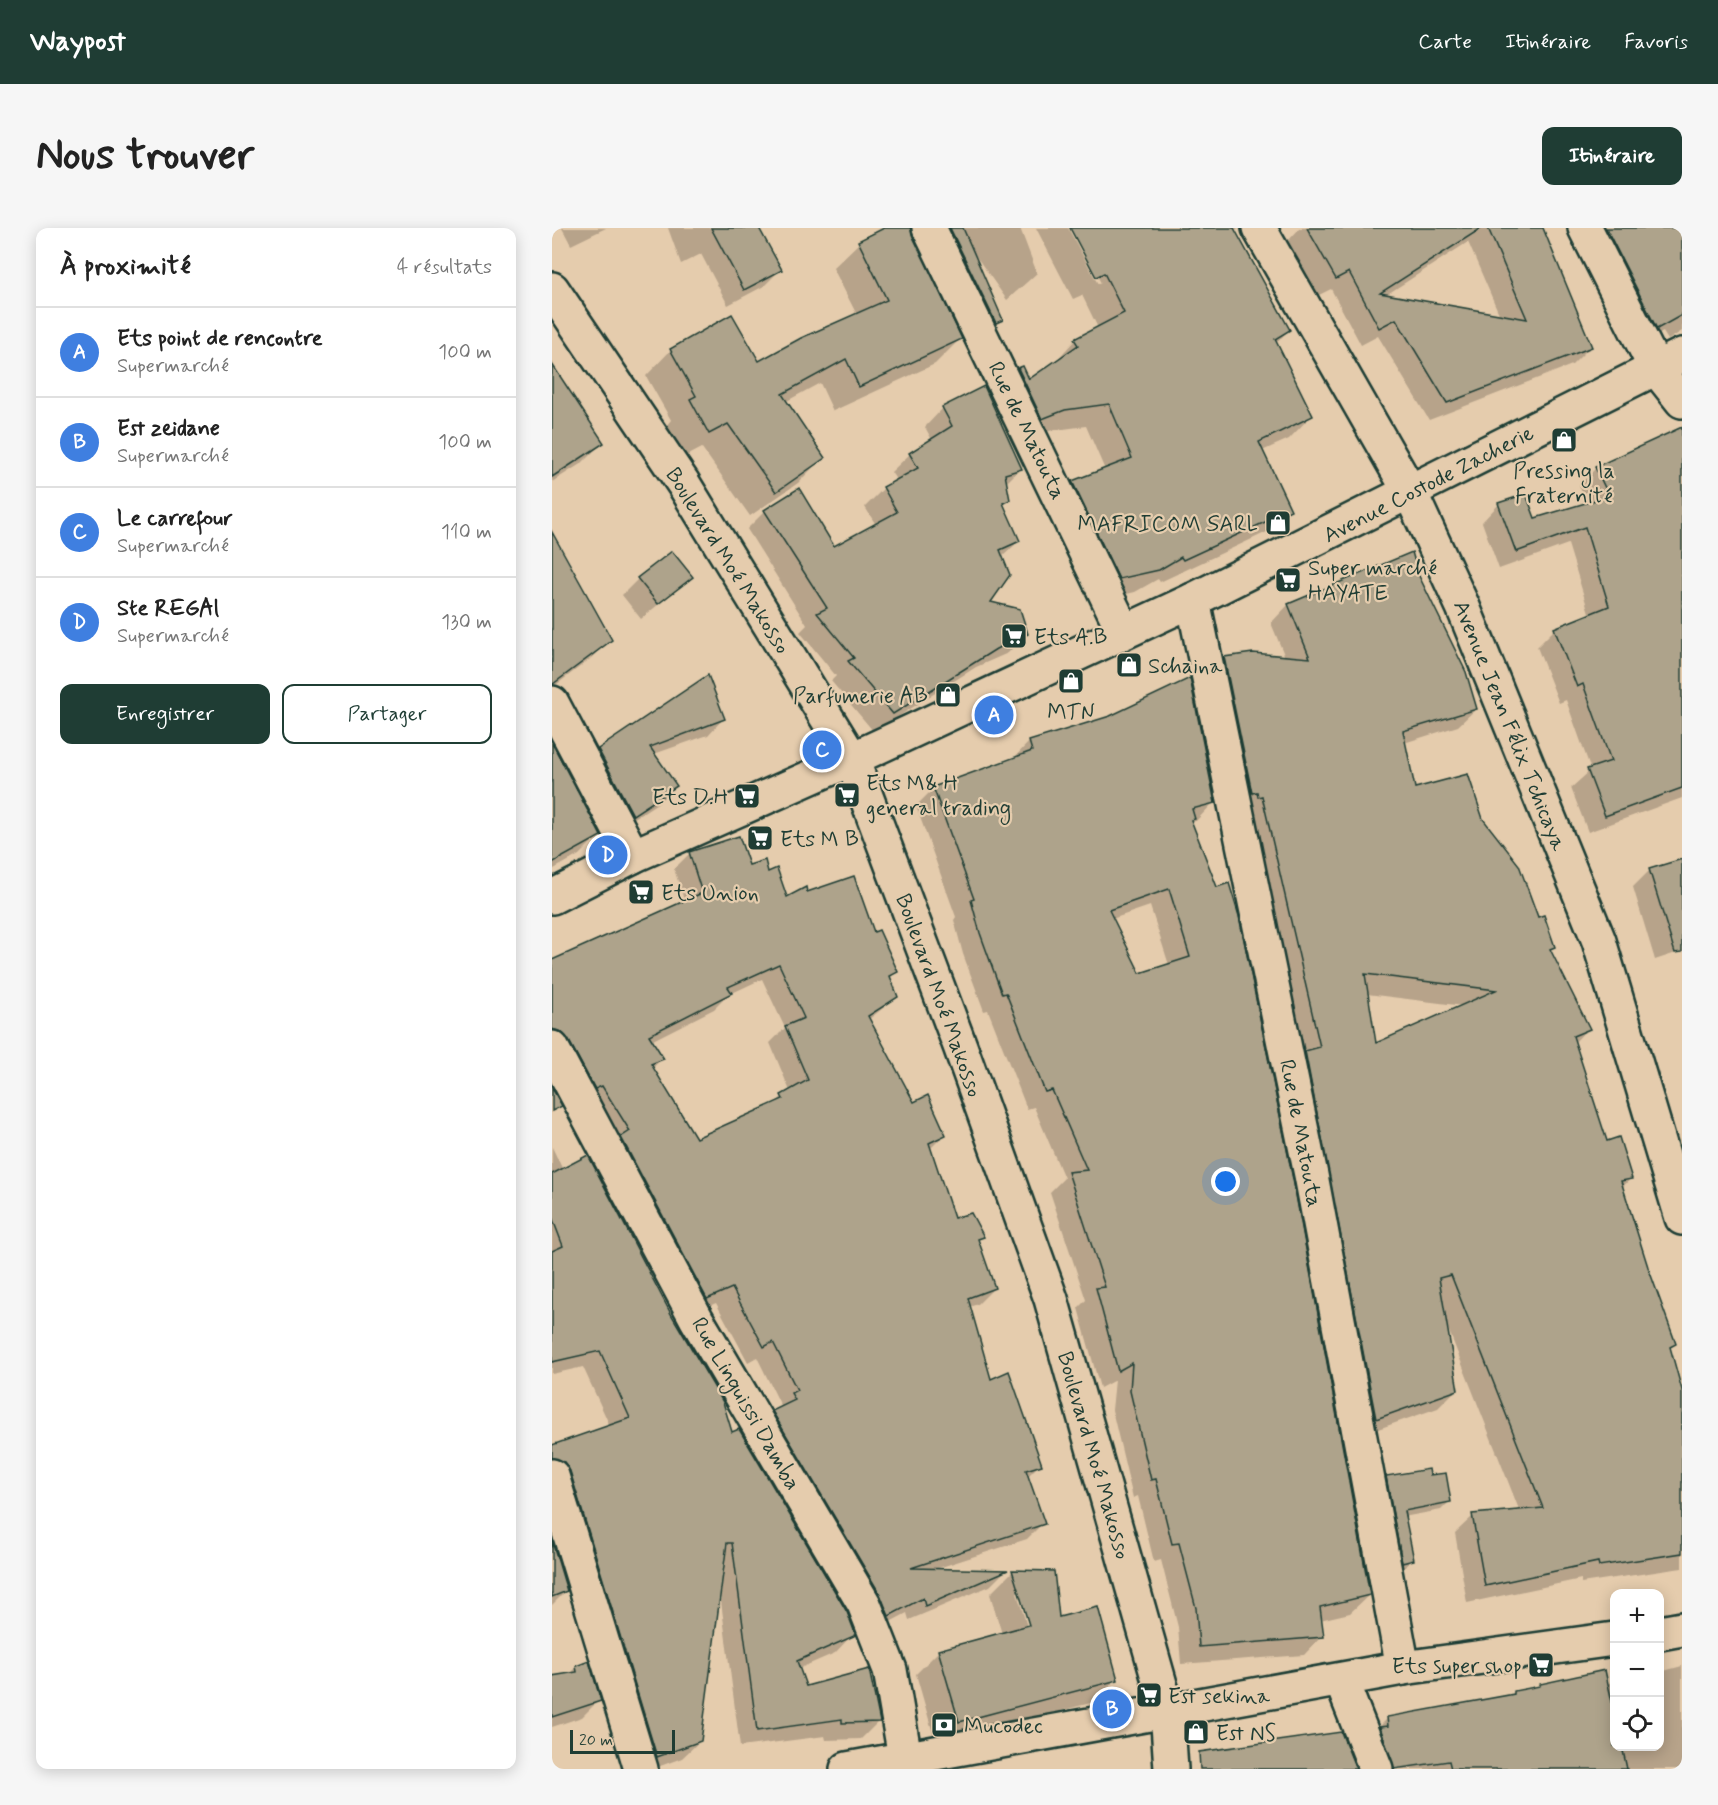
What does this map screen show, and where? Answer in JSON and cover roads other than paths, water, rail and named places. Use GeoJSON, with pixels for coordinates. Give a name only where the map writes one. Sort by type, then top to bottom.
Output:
{"type":"FeatureCollection","features":[{"type":"Feature","properties":{"kind":"street","name":"Rue de Matouta"},"geometry":{"type":"LineString","coordinates":[[929,228],[1124,632]]}},
{"type":"Feature","properties":{"kind":"street","name":"Avenue Jean Félix Tchicaya"},"geometry":{"type":"LineString","coordinates":[[1259,228],[1410,492],[1463,607],[1599,942],[1681,1213]]}},
{"type":"Feature","properties":{"kind":"street"},"geometry":{"type":"LineString","coordinates":[[1584,228],[1668,361],[1682,401]]}},
{"type":"Feature","properties":{"kind":"street","name":"Boulevard Moé Makosso"},"geometry":{"type":"LineString","coordinates":[[552,289],[683,483],[852,759],[960,1046],[1051,1299],[1167,1709],[1171,1769]]}},
{"type":"Feature","properties":{"kind":"street","name":"Avenue Costode Zacherie"},"geometry":{"type":"LineString","coordinates":[[552,897],[633,856],[852,759],[1193,600],[1668,361]]}},
{"type":"Feature","properties":{"kind":"street","name":"Rue de Matouta"},"geometry":{"type":"LineString","coordinates":[[1193,600],[1311,1175],[1403,1668]]}},
{"type":"Feature","properties":{"kind":"street"},"geometry":{"type":"LineString","coordinates":[[552,703],[633,856]]}},
{"type":"Feature","properties":{"kind":"street","name":"Rue Linguissi Damba"},"geometry":{"type":"LineString","coordinates":[[552,1048],[697,1320],[864,1604],[890,1670],[906,1764]]}},
{"type":"Feature","properties":{"kind":"street"},"geometry":{"type":"LineString","coordinates":[[552,1476],[641,1769]]}},
{"type":"Feature","properties":{"kind":"street"},"geometry":{"type":"LineString","coordinates":[[1664,1632],[1682,1629]]}},
{"type":"Feature","properties":{"kind":"street"},"geometry":{"type":"LineString","coordinates":[[847,1769],[906,1764],[1167,1709],[1403,1668],[1610,1640]]}},
{"type":"Feature","properties":{"kind":"street"},"geometry":{"type":"LineString","coordinates":[[1341,1680],[1376,1769]]}},
{"type":"Feature","properties":{"kind":"place","name":"Pressing la Fraternité"},"geometry":{"type":"Point","coordinates":[1564,440]}},
{"type":"Feature","properties":{"kind":"place","name":"MAFRICOM SARL"},"geometry":{"type":"Point","coordinates":[1278,523]}},
{"type":"Feature","properties":{"kind":"place","name":"Super marché HAYATE"},"geometry":{"type":"Point","coordinates":[1288,580]}},
{"type":"Feature","properties":{"kind":"place","name":"Ets A.B"},"geometry":{"type":"Point","coordinates":[1014,636]}},
{"type":"Feature","properties":{"kind":"place","name":"Schaina"},"geometry":{"type":"Point","coordinates":[1129,665]}},
{"type":"Feature","properties":{"kind":"place","name":"MTN"},"geometry":{"type":"Point","coordinates":[1071,681]}},
{"type":"Feature","properties":{"kind":"place","name":"Parfumerie AB"},"geometry":{"type":"Point","coordinates":[948,695]}},
{"type":"Feature","properties":{"kind":"place","name":"Ets point de rencontre"},"geometry":{"type":"Point","coordinates":[994,715]}},
{"type":"Feature","properties":{"kind":"place","name":"Le carrefour"},"geometry":{"type":"Point","coordinates":[822,750]}},
{"type":"Feature","properties":{"kind":"place","name":"Ets M& H general trading"},"geometry":{"type":"Point","coordinates":[847,795]}},
{"type":"Feature","properties":{"kind":"place","name":"Ets D.H"},"geometry":{"type":"Point","coordinates":[747,796]}},
{"type":"Feature","properties":{"kind":"place","name":"Ets M B"},"geometry":{"type":"Point","coordinates":[760,838]}},
{"type":"Feature","properties":{"kind":"place","name":"Ste REGAl"},"geometry":{"type":"Point","coordinates":[608,855]}},
{"type":"Feature","properties":{"kind":"place","name":"Ets Union"},"geometry":{"type":"Point","coordinates":[641,892]}},
{"type":"Feature","properties":{"kind":"place","name":"Ets super shop"},"geometry":{"type":"Point","coordinates":[1541,1665]}},
{"type":"Feature","properties":{"kind":"place","name":"Est sekina"},"geometry":{"type":"Point","coordinates":[1149,1695]}},
{"type":"Feature","properties":{"kind":"place","name":"Est zeidane"},"geometry":{"type":"Point","coordinates":[1112,1709]}},
{"type":"Feature","properties":{"kind":"place","name":"Mucodec"},"geometry":{"type":"Point","coordinates":[944,1725]}},
{"type":"Feature","properties":{"kind":"place","name":"Est NS"},"geometry":{"type":"Point","coordinates":[1196,1732]}}]}
